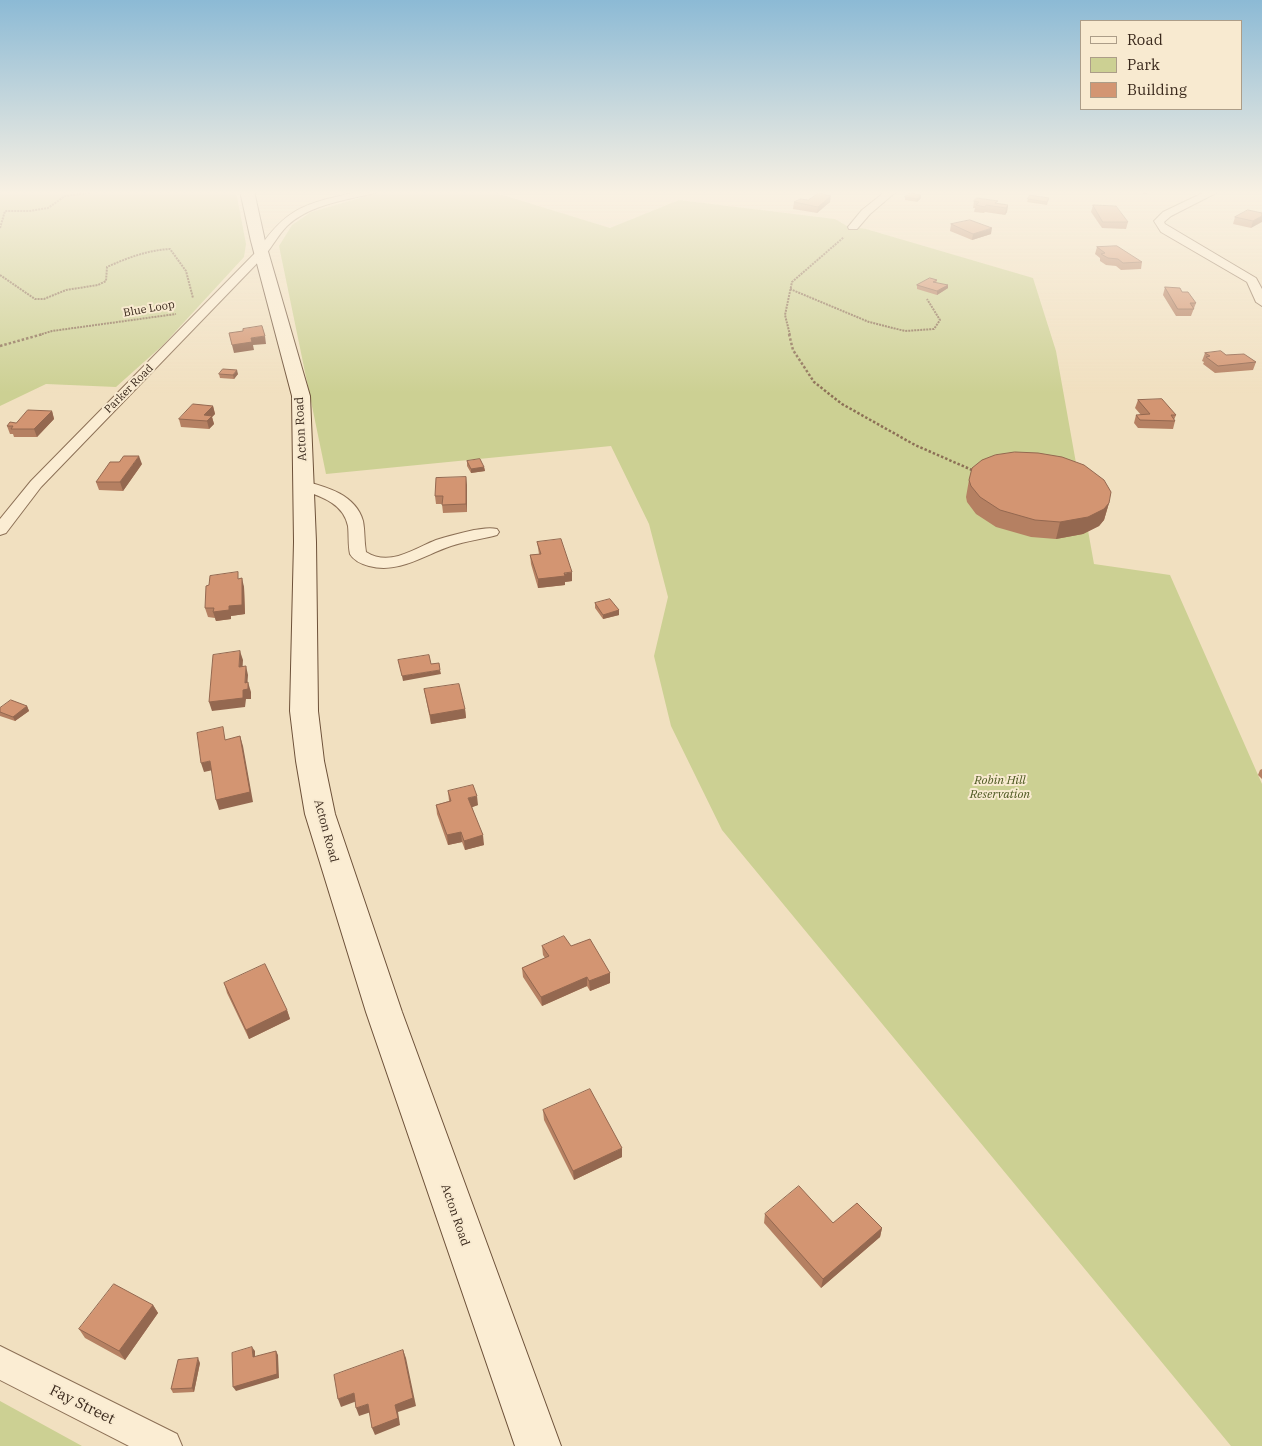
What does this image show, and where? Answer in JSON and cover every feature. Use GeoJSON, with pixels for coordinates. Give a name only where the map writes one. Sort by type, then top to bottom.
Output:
{"type":"FeatureCollection","features":[{"type":"Feature","properties":{"kind":"main road","name":"Acton Road"},"geometry":{"type":"LineString","coordinates":[[264,258],[301,396],[304,486],[304,711],[310,761],[320,814],[384,1012],[538,1446]]}},
{"type":"Feature","properties":{"kind":"street","name":"Parker Road"},"geometry":{"type":"LineString","coordinates":[[0,530],[36,484],[256,258]]}},
{"type":"Feature","properties":{"kind":"street"},"geometry":{"type":"LineString","coordinates":[[1214,258],[1252,280],[1262,302]]}},
{"type":"Feature","properties":{"kind":"street"},"geometry":{"type":"LineString","coordinates":[[304,486],[334,496],[350,508],[356,526],[358,554],[366,561],[379,564],[392,563],[458,539],[491,532]]}},
{"type":"Feature","properties":{"kind":"street","name":"Fay Street"},"geometry":{"type":"LineString","coordinates":[[0,1362],[165,1446]]}},
{"type":"Feature","properties":{"kind":"path","name":"Blue Loop"},"geometry":{"type":"LineString","coordinates":[[0,275],[35,299],[44,298],[66,290],[98,285],[106,281],[107,267],[128,258]]}},
{"type":"Feature","properties":{"kind":"path","name":"Blue Loop"},"geometry":{"type":"LineString","coordinates":[[178,258],[192,285],[193,304]]}},
{"type":"Feature","properties":{"kind":"path"},"geometry":{"type":"LineString","coordinates":[[820,258],[798,276],[790,289],[785,315],[790,340],[799,360],[814,382],[842,404],[874,423],[915,445],[972,470]]}},
{"type":"Feature","properties":{"kind":"path"},"geometry":{"type":"LineString","coordinates":[[790,289],[869,322],[905,331],[934,329],[940,320],[927,298]]}},
{"type":"Feature","properties":{"kind":"path","name":"Blue Loop"},"geometry":{"type":"LineString","coordinates":[[0,346],[69,328],[176,314]]}},
{"type":"Feature","properties":{"kind":"green space"},"geometry":{"type":"Polygon","coordinates":[[[0,258],[243,258],[163,345],[116,387],[46,384],[0,406],[0,258]]]}},
{"type":"Feature","properties":{"kind":"green space","name":"Robin Hill Reservation"},"geometry":{"type":"Polygon","coordinates":[[[282,258],[966,258],[1033,278],[1056,351],[1094,564],[1170,575],[1262,784],[1262,1446],[1231,1446],[722,830],[671,726],[654,656],[668,597],[649,524],[611,446],[326,474],[282,258]]]}},
{"type":"Feature","properties":{"kind":"green space"},"geometry":{"type":"Polygon","coordinates":[[[0,1401],[82,1446],[0,1446],[0,1401]]]}},
{"type":"Feature","properties":{"kind":"building"},"geometry":{"type":"Polygon","coordinates":[[[1113,258],[1136,258],[1142,262],[1123,263],[1118,259],[1113,258]]]}},
{"type":"Feature","properties":{"kind":"building"},"geometry":{"type":"Polygon","coordinates":[[[930,278],[937,280],[933,282],[948,285],[937,291],[917,285],[930,278]]]}},
{"type":"Feature","properties":{"kind":"building"},"geometry":{"type":"Polygon","coordinates":[[[1165,287],[1180,288],[1182,292],[1188,292],[1196,303],[1190,303],[1194,309],[1178,309],[1165,287]]]}},
{"type":"Feature","properties":{"kind":"building"},"geometry":{"type":"Polygon","coordinates":[[[262,326],[265,336],[251,338],[252,342],[232,345],[229,333],[262,326]]]}},
{"type":"Feature","properties":{"kind":"building"},"geometry":{"type":"Polygon","coordinates":[[[1221,351],[1226,355],[1244,354],[1256,362],[1218,366],[1206,357],[1210,356],[1205,353],[1221,351]]]}},
{"type":"Feature","properties":{"kind":"building"},"geometry":{"type":"Polygon","coordinates":[[[223,369],[237,370],[233,375],[219,374],[223,369]]]}},
{"type":"Feature","properties":{"kind":"building"},"geometry":{"type":"Polygon","coordinates":[[[1162,399],[1176,415],[1171,415],[1175,421],[1140,420],[1136,415],[1150,414],[1138,400],[1162,399]]]}},
{"type":"Feature","properties":{"kind":"building"},"geometry":{"type":"Polygon","coordinates":[[[193,404],[213,406],[204,415],[212,416],[207,421],[179,419],[193,404]]]}},
{"type":"Feature","properties":{"kind":"building"},"geometry":{"type":"Polygon","coordinates":[[[28,410],[52,411],[34,429],[11,429],[13,426],[7,426],[10,422],[16,423],[28,410]]]}},
{"type":"Feature","properties":{"kind":"building"},"geometry":{"type":"Polygon","coordinates":[[[1015,452],[1062,457],[1084,465],[1104,480],[1111,492],[1109,503],[1104,509],[1088,517],[1060,522],[1035,520],[1000,510],[980,497],[971,486],[969,480],[972,468],[982,460],[995,455],[1015,452]]]}},
{"type":"Feature","properties":{"kind":"building"},"geometry":{"type":"Polygon","coordinates":[[[124,456],[139,456],[120,482],[96,482],[110,462],[119,462],[124,456]]]}},
{"type":"Feature","properties":{"kind":"building"},"geometry":{"type":"Polygon","coordinates":[[[480,459],[484,467],[471,469],[467,461],[480,459]]]}},
{"type":"Feature","properties":{"kind":"building"},"geometry":{"type":"Polygon","coordinates":[[[466,477],[466,504],[442,505],[443,496],[435,496],[436,478],[466,477]]]}},
{"type":"Feature","properties":{"kind":"building"},"geometry":{"type":"Polygon","coordinates":[[[561,539],[572,572],[564,573],[565,576],[538,579],[530,555],[541,554],[537,542],[561,539]]]}},
{"type":"Feature","properties":{"kind":"building"},"geometry":{"type":"Polygon","coordinates":[[[238,572],[238,579],[242,578],[242,605],[229,606],[229,610],[213,612],[214,608],[205,608],[206,586],[209,585],[210,576],[238,572]]]}},
{"type":"Feature","properties":{"kind":"building"},"geometry":{"type":"Polygon","coordinates":[[[610,599],[619,610],[603,615],[595,603],[610,599]]]}},
{"type":"Feature","properties":{"kind":"building"},"geometry":{"type":"Polygon","coordinates":[[[240,651],[239,667],[246,666],[245,683],[248,682],[248,689],[243,690],[243,698],[209,702],[213,655],[240,651]]]}},
{"type":"Feature","properties":{"kind":"building"},"geometry":{"type":"Polygon","coordinates":[[[429,655],[431,664],[439,663],[440,670],[402,676],[398,660],[429,655]]]}},
{"type":"Feature","properties":{"kind":"building"},"geometry":{"type":"Polygon","coordinates":[[[459,684],[465,709],[430,715],[424,689],[459,684]]]}},
{"type":"Feature","properties":{"kind":"building"},"geometry":{"type":"Polygon","coordinates":[[[11,700],[27,706],[13,717],[0,712],[0,708],[11,700]]]}},
{"type":"Feature","properties":{"kind":"building"},"geometry":{"type":"Polygon","coordinates":[[[223,727],[225,740],[240,736],[250,792],[216,800],[210,761],[201,763],[197,733],[223,727]]]}},
{"type":"Feature","properties":{"kind":"building"},"geometry":{"type":"Polygon","coordinates":[[[473,785],[477,796],[468,798],[483,835],[464,841],[461,832],[447,835],[436,805],[451,801],[448,791],[473,785]]]}},
{"type":"Feature","properties":{"kind":"building"},"geometry":{"type":"Polygon","coordinates":[[[564,936],[571,946],[590,939],[610,973],[589,981],[587,977],[541,997],[522,968],[549,956],[542,946],[564,936]]]}},
{"type":"Feature","properties":{"kind":"building"},"geometry":{"type":"Polygon","coordinates":[[[265,964],[287,1010],[246,1030],[224,983],[265,964]]]}},
{"type":"Feature","properties":{"kind":"building"},"geometry":{"type":"Polygon","coordinates":[[[590,1089],[622,1148],[573,1171],[543,1110],[590,1089]]]}},
{"type":"Feature","properties":{"kind":"building"},"geometry":{"type":"Polygon","coordinates":[[[799,1186],[833,1223],[857,1203],[882,1228],[823,1279],[765,1214],[799,1186]]]}},
{"type":"Feature","properties":{"kind":"building"},"geometry":{"type":"Polygon","coordinates":[[[114,1284],[153,1305],[119,1351],[79,1329],[114,1284]]]}},
{"type":"Feature","properties":{"kind":"building"},"geometry":{"type":"Polygon","coordinates":[[[252,1347],[253,1357],[276,1351],[277,1374],[233,1387],[232,1353],[252,1347]]]}},
{"type":"Feature","properties":{"kind":"building"},"geometry":{"type":"Polygon","coordinates":[[[403,1350],[413,1398],[395,1405],[398,1418],[372,1428],[368,1404],[356,1408],[354,1393],[338,1399],[334,1375],[403,1350]]]}},
{"type":"Feature","properties":{"kind":"building"},"geometry":{"type":"Polygon","coordinates":[[[198,1358],[192,1388],[171,1389],[178,1360],[198,1358]]]}}]}
